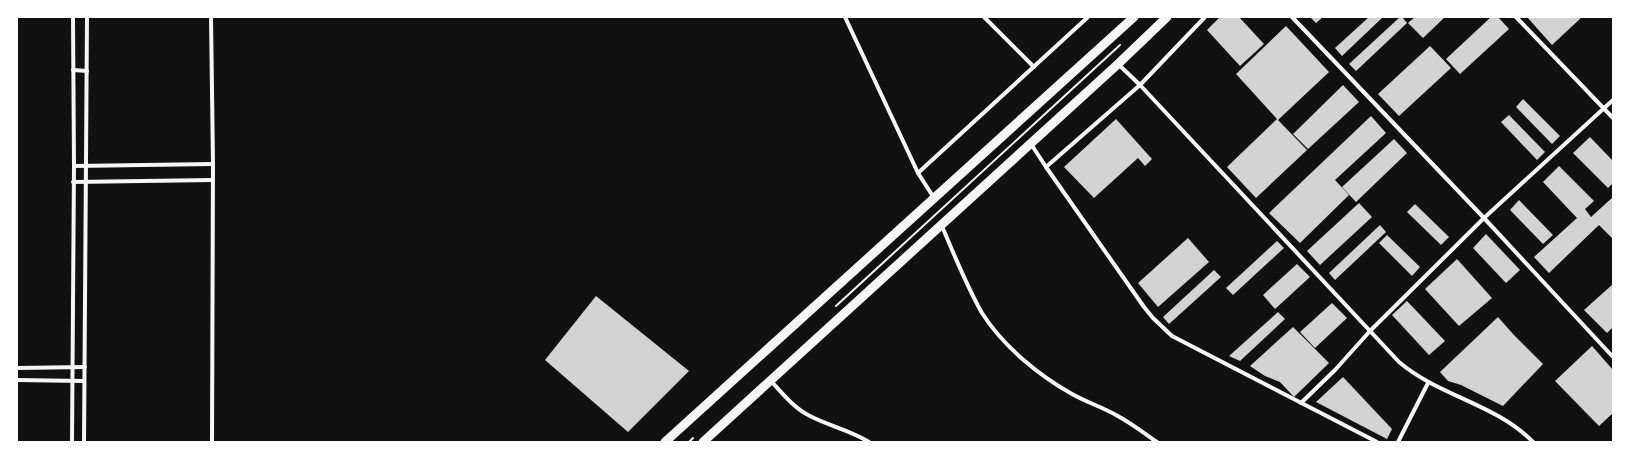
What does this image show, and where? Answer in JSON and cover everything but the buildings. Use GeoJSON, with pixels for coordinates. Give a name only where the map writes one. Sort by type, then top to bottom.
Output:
{"type":"FeatureCollection","features":[{"type":"Feature","properties":{"kind":"main road"},"geometry":{"type":"LineString","coordinates":[[666,442],[1134,17]]}},
{"type":"Feature","properties":{"kind":"main road"},"geometry":{"type":"LineString","coordinates":[[703,442],[941,224],[1031,144],[1167,17]]}},
{"type":"Feature","properties":{"kind":"street"},"geometry":{"type":"LineString","coordinates":[[72,442],[71,381],[74,166],[73,17]]}},
{"type":"Feature","properties":{"kind":"street"},"geometry":{"type":"LineString","coordinates":[[84,442],[88,71],[87,17]]}},
{"type":"Feature","properties":{"kind":"street"},"geometry":{"type":"LineString","coordinates":[[211,17],[213,164],[212,442]]}},
{"type":"Feature","properties":{"kind":"street"},"geometry":{"type":"LineString","coordinates":[[845,17],[918,173],[935,198]]}},
{"type":"Feature","properties":{"kind":"street"},"geometry":{"type":"LineString","coordinates":[[984,17],[1034,67]]}},
{"type":"Feature","properties":{"kind":"street"},"geometry":{"type":"LineString","coordinates":[[918,173],[1088,17]]}},
{"type":"Feature","properties":{"kind":"street"},"geometry":{"type":"LineString","coordinates":[[1046,167],[1140,85],[1205,17]]}},
{"type":"Feature","properties":{"kind":"street"},"geometry":{"type":"LineString","coordinates":[[1292,17],[1484,218],[1613,357]]}},
{"type":"Feature","properties":{"kind":"street"},"geometry":{"type":"LineString","coordinates":[[1516,17],[1613,118]]}},
{"type":"Feature","properties":{"kind":"street"},"geometry":{"type":"LineString","coordinates":[[1118,64],[1140,85],[1399,362],[1412,373],[1428,383],[1508,422],[1518,428],[1533,442]]}},
{"type":"Feature","properties":{"kind":"street"},"geometry":{"type":"LineString","coordinates":[[73,70],[88,71]]}},
{"type":"Feature","properties":{"kind":"street"},"geometry":{"type":"LineString","coordinates":[[1301,403],[1370,331],[1484,218],[1613,100]]}},
{"type":"Feature","properties":{"kind":"street"},"geometry":{"type":"LineString","coordinates":[[1031,144],[1144,307],[1172,336],[1377,442]]}},
{"type":"Feature","properties":{"kind":"street"},"geometry":{"type":"LineString","coordinates":[[74,166],[213,164]]}},
{"type":"Feature","properties":{"kind":"street"},"geometry":{"type":"LineString","coordinates":[[73,182],[213,180]]}},
{"type":"Feature","properties":{"kind":"street"},"geometry":{"type":"LineString","coordinates":[[941,224],[980,307],[1001,338],[1021,357],[1045,376],[1072,394],[1117,415],[1157,442]]}},
{"type":"Feature","properties":{"kind":"street"},"geometry":{"type":"LineString","coordinates":[[17,368],[85,367]]}},
{"type":"Feature","properties":{"kind":"street"},"geometry":{"type":"LineString","coordinates":[[17,380],[84,381]]}},
{"type":"Feature","properties":{"kind":"street"},"geometry":{"type":"LineString","coordinates":[[770,380],[788,400],[809,416],[846,429],[869,442]]}},
{"type":"Feature","properties":{"kind":"street"},"geometry":{"type":"LineString","coordinates":[[1398,442],[1428,383]]}},
{"type":"Feature","properties":{"kind":"path"},"geometry":{"type":"LineString","coordinates":[[830,311],[1124,41]]}},
{"type":"Feature","properties":{"kind":"path"},"geometry":{"type":"LineString","coordinates":[[689,442],[694,437]]}}]}
